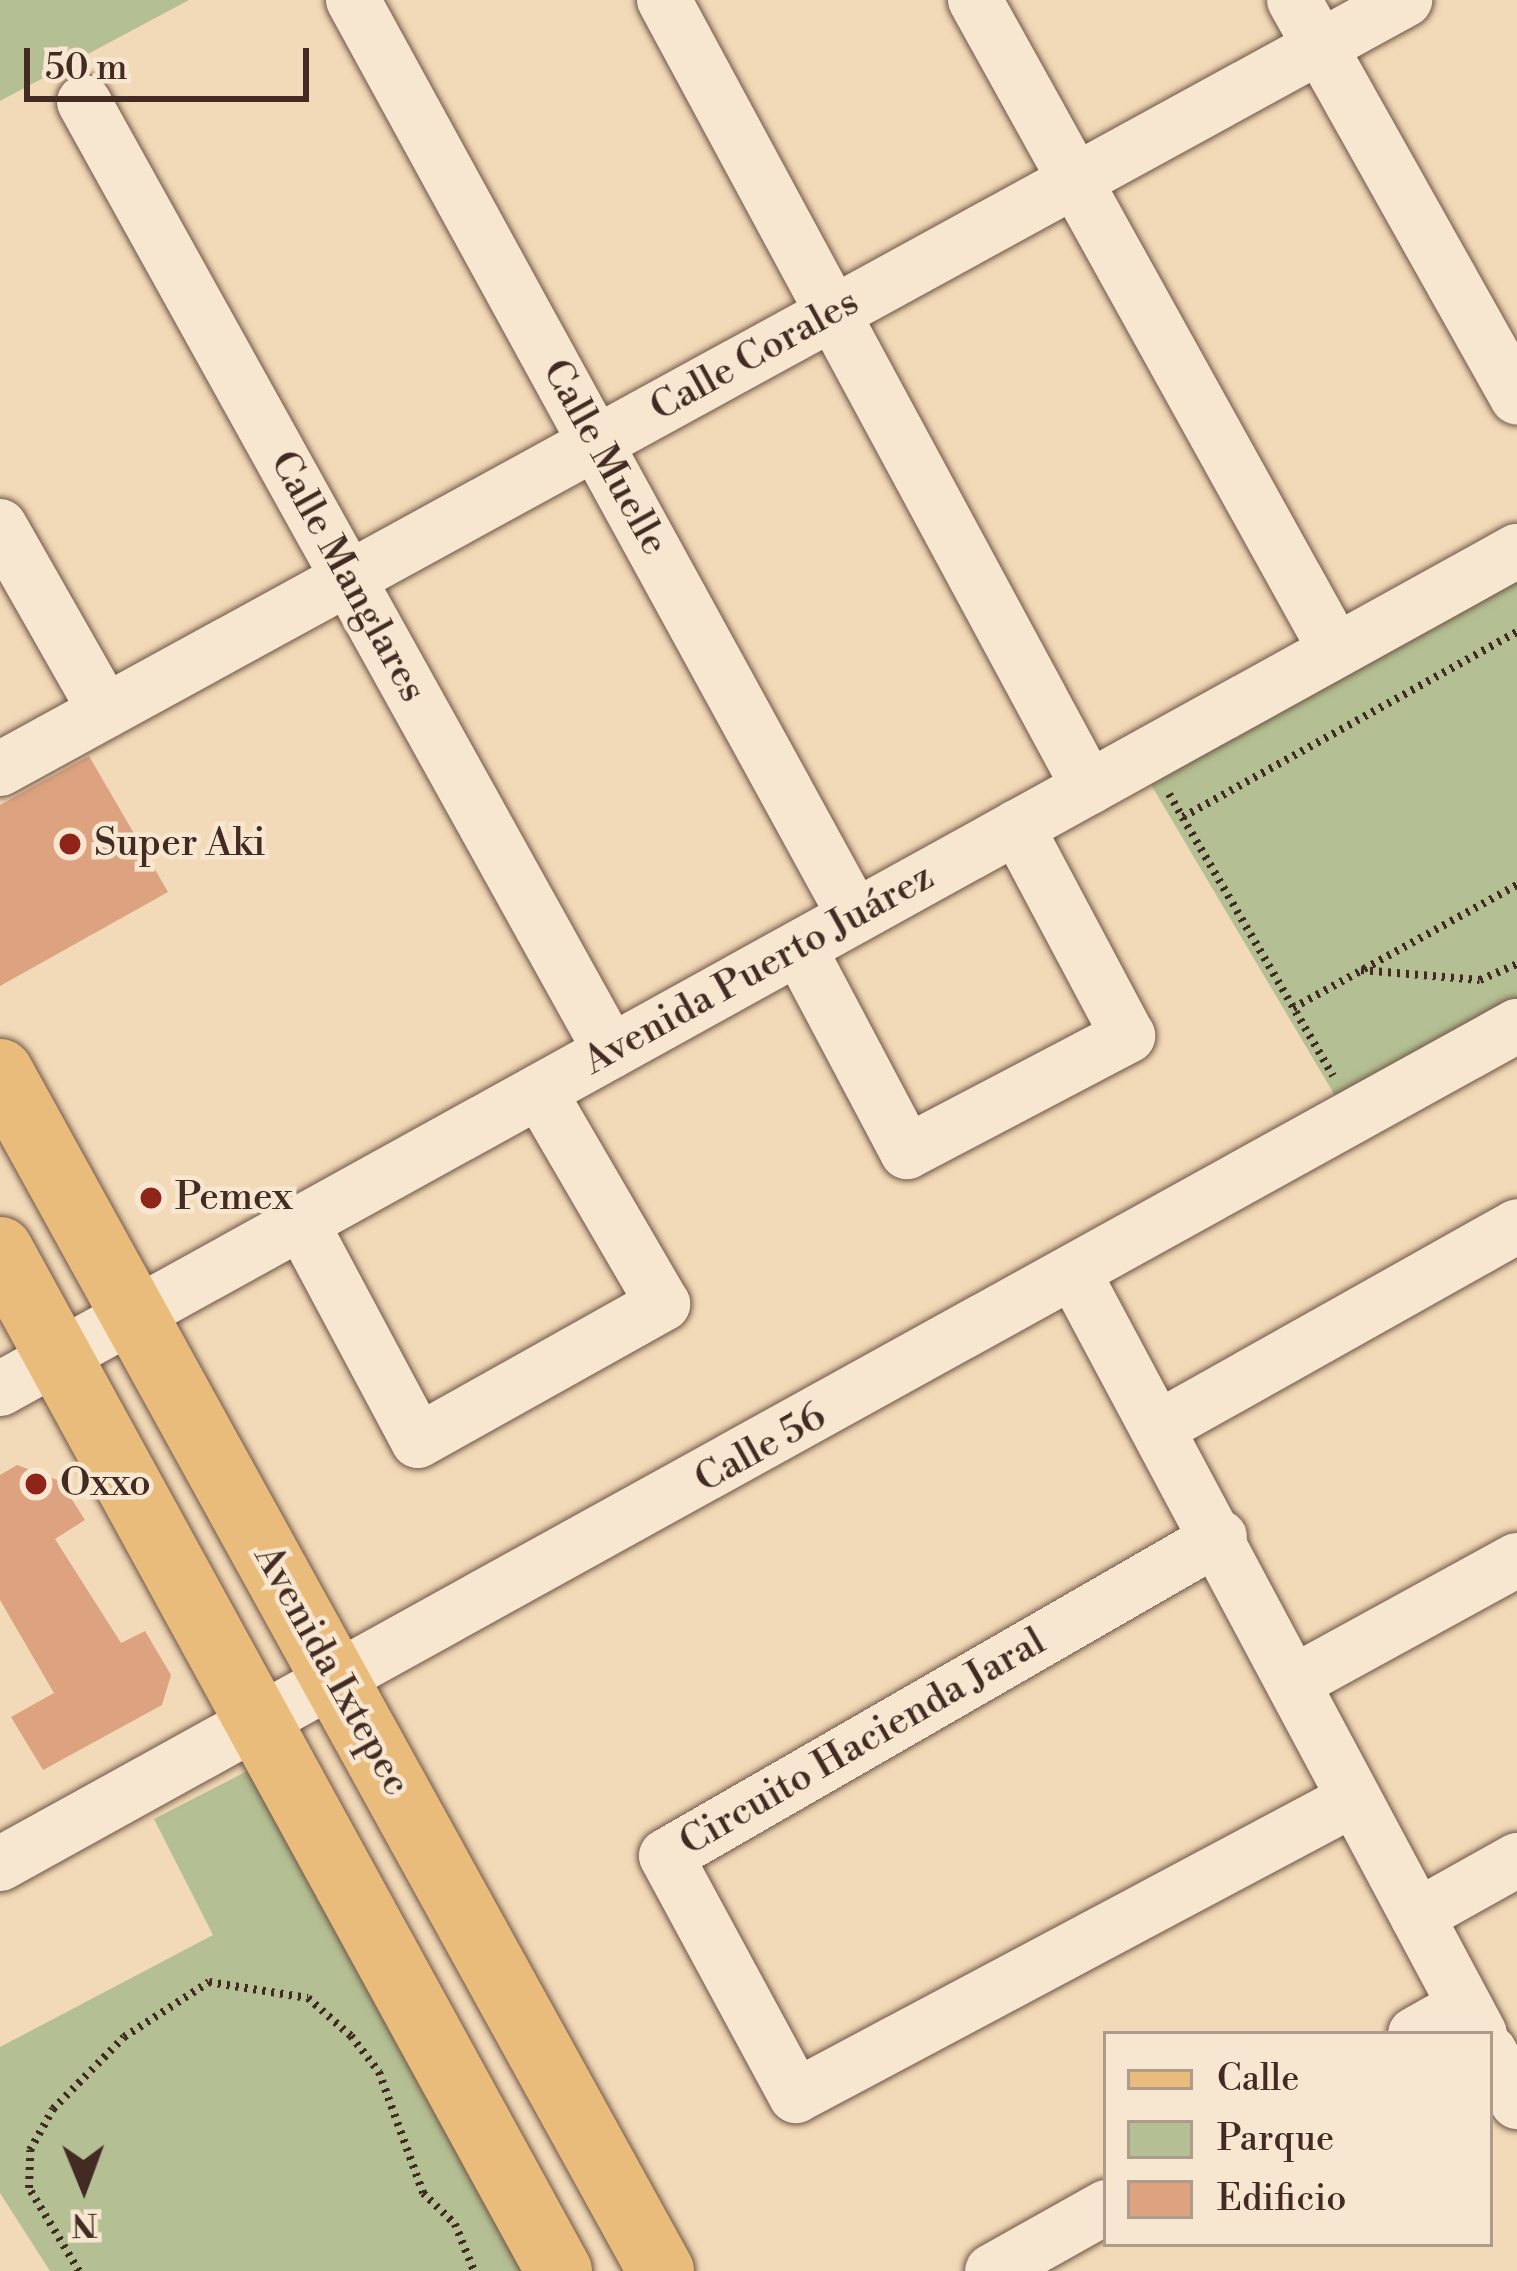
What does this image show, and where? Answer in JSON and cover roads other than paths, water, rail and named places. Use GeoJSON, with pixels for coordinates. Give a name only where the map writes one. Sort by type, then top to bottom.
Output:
{"type":"FeatureCollection","features":[{"type":"Feature","properties":{"kind":"main road","name":"Avenida Ixtepec"},"geometry":{"type":"LineString","coordinates":[[0,1072],[661,2271]]}},
{"type":"Feature","properties":{"kind":"main road"},"geometry":{"type":"LineString","coordinates":[[0,1250],[559,2271]]}},
{"type":"Feature","properties":{"kind":"street","name":"Calle Muelle"},"geometry":{"type":"LineString","coordinates":[[353,0],[855,917]]}},
{"type":"Feature","properties":{"kind":"street"},"geometry":{"type":"LineString","coordinates":[[664,0],[1088,788]]}},
{"type":"Feature","properties":{"kind":"street"},"geometry":{"type":"LineString","coordinates":[[975,0],[1336,651]]}},
{"type":"Feature","properties":{"kind":"street"},"geometry":{"type":"LineString","coordinates":[[1294,0],[1517,398]]}},
{"type":"Feature","properties":{"kind":"street","name":"Calle Corales"},"geometry":{"type":"LineString","coordinates":[[0,769],[1405,0]]}},
{"type":"Feature","properties":{"kind":"street","name":"Calle Manglares"},"geometry":{"type":"LineString","coordinates":[[84,102],[611,1052]]}},
{"type":"Feature","properties":{"kind":"street"},"geometry":{"type":"LineString","coordinates":[[0,526],[105,711]]}},
{"type":"Feature","properties":{"kind":"street","name":"Avenida Puerto Juárez"},"geometry":{"type":"LineString","coordinates":[[0,1389],[1517,551]]}},
{"type":"Feature","properties":{"kind":"street"},"geometry":{"type":"LineString","coordinates":[[799,948],[908,1152],[1128,1036],[1017,827]]}},
{"type":"Feature","properties":{"kind":"street","name":"Calle 56"},"geometry":{"type":"LineString","coordinates":[[0,1864],[1076,1277],[1517,1026]]}},
{"type":"Feature","properties":{"kind":"street"},"geometry":{"type":"LineString","coordinates":[[301,1222],[418,1442],[663,1304],[539,1091]]}},
{"type":"Feature","properties":{"kind":"street"},"geometry":{"type":"LineString","coordinates":[[1163,1425],[1517,1226]]}},
{"type":"Feature","properties":{"kind":"street"},"geometry":{"type":"LineString","coordinates":[[1076,1277],[1163,1425],[1478,2031]]}},
{"type":"Feature","properties":{"kind":"street","name":"Circuito Hacienda Jaral"},"geometry":{"type":"LineString","coordinates":[[1220,1537],[666,1856],[796,2096],[1354,1799]]}},
{"type":"Feature","properties":{"kind":"street"},"geometry":{"type":"LineString","coordinates":[[1294,1682],[1517,1560]]}},
{"type":"Feature","properties":{"kind":"street"},"geometry":{"type":"LineString","coordinates":[[1417,1916],[1517,1860]]}},
{"type":"Feature","properties":{"kind":"street"},"geometry":{"type":"LineString","coordinates":[[1493,2058],[1517,2102]]}},
{"type":"Feature","properties":{"kind":"street"},"geometry":{"type":"LineString","coordinates":[[992,2271],[1103,2209]]}},
{"type":"Feature","properties":{"kind":"place","name":"Super Aki"},"geometry":{"type":"Point","coordinates":[70,844]}},
{"type":"Feature","properties":{"kind":"place","name":"Pemex"},"geometry":{"type":"Point","coordinates":[151,1198]}},
{"type":"Feature","properties":{"kind":"place","name":"Oxxo"},"geometry":{"type":"Point","coordinates":[36,1484]}}]}
